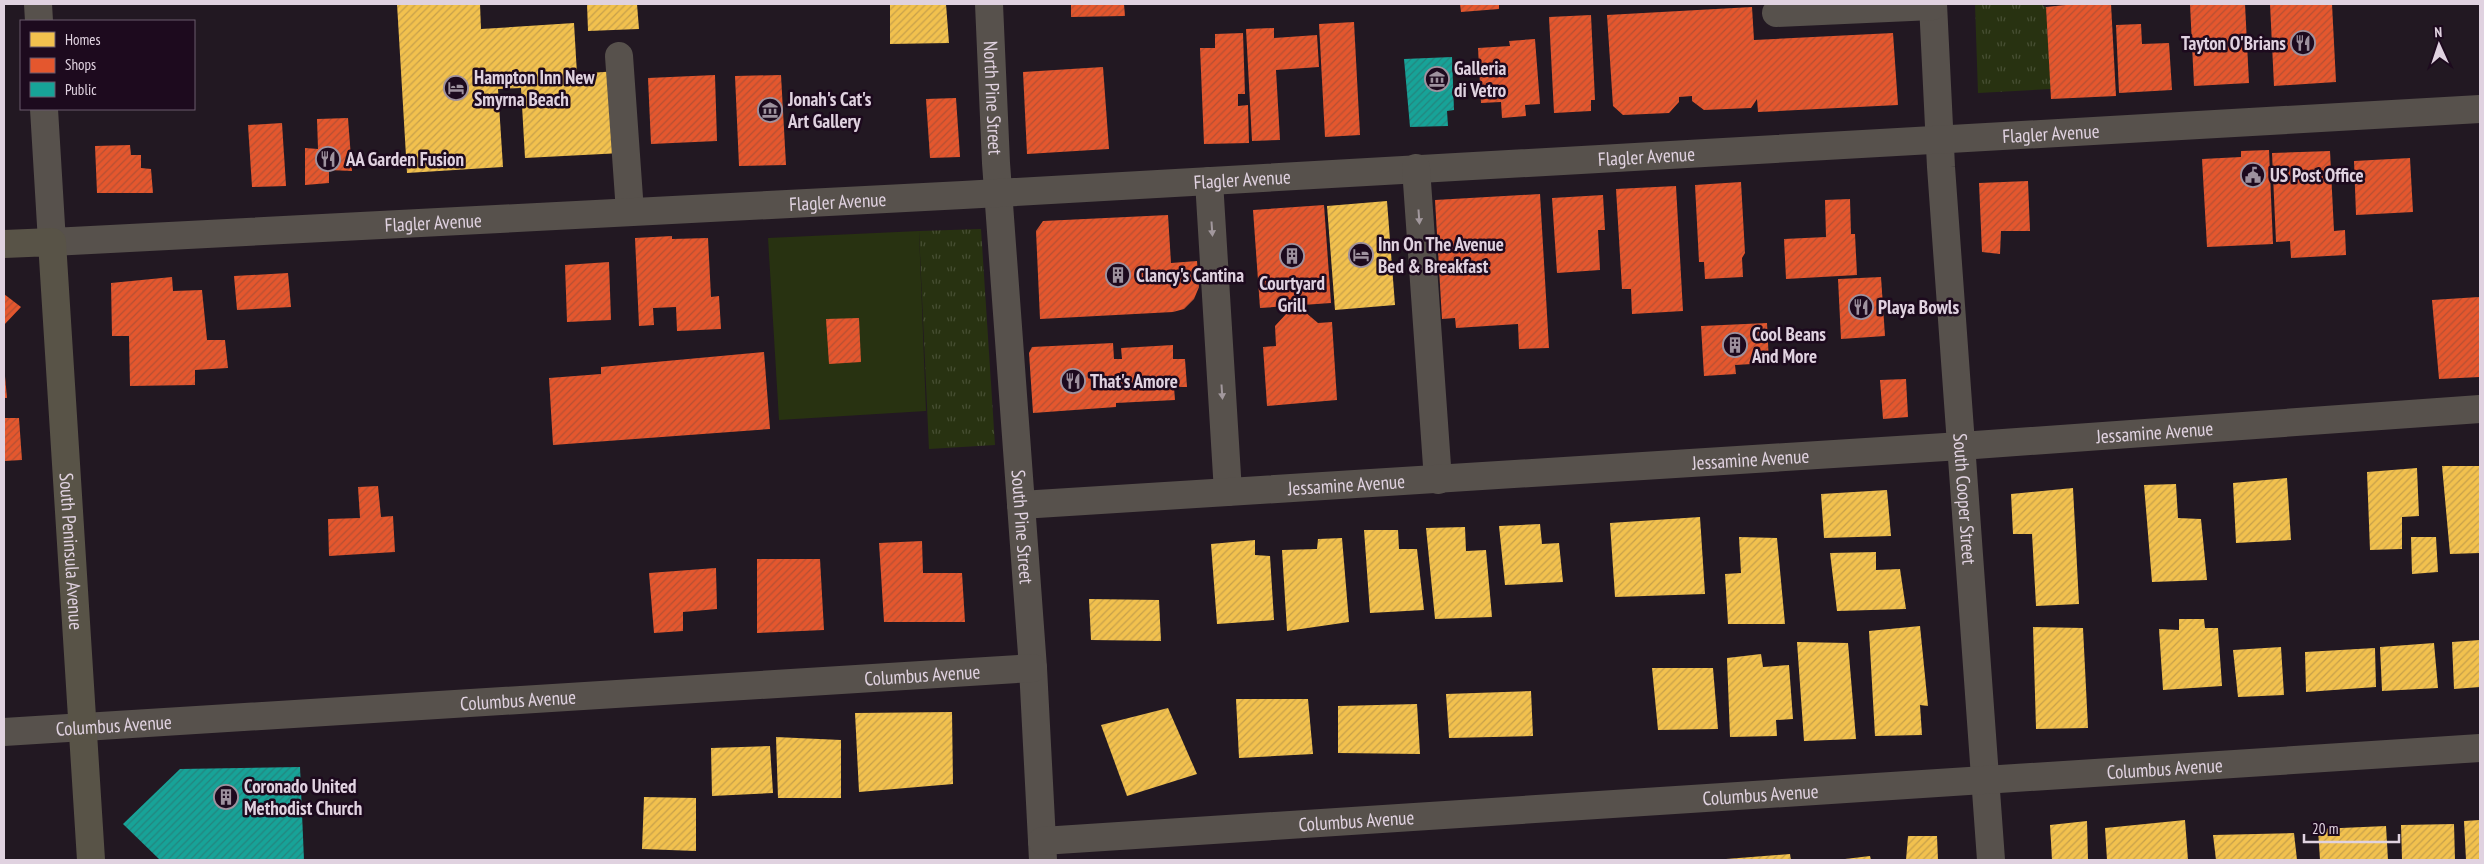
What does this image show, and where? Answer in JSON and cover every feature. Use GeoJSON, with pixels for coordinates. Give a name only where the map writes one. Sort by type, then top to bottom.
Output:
{"type":"FeatureCollection","features":[{"type":"Feature","properties":{"kind":"main road","name":"Flagler Avenue"},"geometry":{"type":"LineString","coordinates":[[4,244],[52,242]]}},
{"type":"Feature","properties":{"kind":"main road","name":"South Peninsula Avenue"},"geometry":{"type":"LineString","coordinates":[[52,242],[91,860]]}},
{"type":"Feature","properties":{"kind":"street"},"geometry":{"type":"LineString","coordinates":[[38,4],[39,20]]}},
{"type":"Feature","properties":{"kind":"street","name":"North Pine Street"},"geometry":{"type":"LineString","coordinates":[[989,4],[998,192]]}},
{"type":"Feature","properties":{"kind":"street"},"geometry":{"type":"LineString","coordinates":[[1776,13],[1933,5]]}},
{"type":"Feature","properties":{"kind":"street","name":"South Cooper Street"},"geometry":{"type":"LineString","coordinates":[[1933,5],[1940,138],[1991,860]]}},
{"type":"Feature","properties":{"kind":"street"},"geometry":{"type":"LineString","coordinates":[[620,56],[630,212]]}},
{"type":"Feature","properties":{"kind":"street","name":"Flagler Avenue"},"geometry":{"type":"LineString","coordinates":[[52,242],[1209,181],[1940,138],[2480,109]]}},
{"type":"Feature","properties":{"kind":"street"},"geometry":{"type":"LineString","coordinates":[[44,110],[52,242]]}},
{"type":"Feature","properties":{"kind":"street"},"geometry":{"type":"LineString","coordinates":[[1416,168],[1438,480]]}},
{"type":"Feature","properties":{"kind":"street"},"geometry":{"type":"LineString","coordinates":[[1209,181],[1228,492]]}},
{"type":"Feature","properties":{"kind":"street","name":"South Pine Street"},"geometry":{"type":"LineString","coordinates":[[998,192],[1033,668],[1043,851]]}},
{"type":"Feature","properties":{"kind":"street","name":"Jessamine Avenue"},"geometry":{"type":"LineString","coordinates":[[1021,505],[1961,446],[2480,409]]}},
{"type":"Feature","properties":{"kind":"street","name":"Columbus Avenue"},"geometry":{"type":"LineString","coordinates":[[4,732],[1033,668]]}},
{"type":"Feature","properties":{"kind":"street","name":"Columbus Avenue"},"geometry":{"type":"LineString","coordinates":[[1043,851],[1986,779],[2480,748]]}},
{"type":"Feature","properties":{"kind":"green space"},"geometry":{"type":"Polygon","coordinates":[[[1975,4],[2040,4],[2046,7],[2051,89],[1978,93],[1975,4]]]}},
{"type":"Feature","properties":{"kind":"green space"},"geometry":{"type":"Polygon","coordinates":[[[981,229],[995,445],[929,449],[919,231],[981,229]]]}},
{"type":"Feature","properties":{"kind":"green space"},"geometry":{"type":"Polygon","coordinates":[[[919,231],[926,411],[779,420],[768,238],[919,231]]]}},
{"type":"Feature","properties":{"kind":"building: Homes","name":"Hampton Inn New Smyrna Beach"},"geometry":{"type":"Polygon","coordinates":[[[397,4],[480,4],[481,29],[574,23],[577,74],[617,71],[622,153],[525,158],[521,88],[498,89],[503,167],[407,173],[397,4]]]}},
{"type":"Feature","properties":{"kind":"building: Homes","name":"Hampton Inn New Smyrna Beach"},"geometry":{"type":"Polygon","coordinates":[[[587,4],[637,4],[639,29],[588,31],[587,4]]]}},
{"type":"Feature","properties":{"kind":"building: Homes"},"geometry":{"type":"Polygon","coordinates":[[[890,4],[946,4],[949,43],[890,44],[890,4]]]}},
{"type":"Feature","properties":{"kind":"building: Homes","name":"Inn On The Avenue Bed & Breakfast"},"geometry":{"type":"Polygon","coordinates":[[[1387,201],[1395,305],[1335,310],[1327,206],[1387,201]]]}},
{"type":"Feature","properties":{"kind":"building: Homes"},"geometry":{"type":"Polygon","coordinates":[[[2442,466],[2480,466],[2480,553],[2450,554],[2442,466]]]}},
{"type":"Feature","properties":{"kind":"building: Homes"},"geometry":{"type":"Polygon","coordinates":[[[2417,468],[2419,516],[2402,517],[2402,549],[2370,550],[2367,472],[2417,468]]]}},
{"type":"Feature","properties":{"kind":"building: Homes"},"geometry":{"type":"Polygon","coordinates":[[[2287,478],[2291,540],[2236,543],[2233,483],[2287,478]]]}},
{"type":"Feature","properties":{"kind":"building: Homes"},"geometry":{"type":"Polygon","coordinates":[[[2176,484],[2178,518],[2201,519],[2207,580],[2152,582],[2144,485],[2176,484]]]}},
{"type":"Feature","properties":{"kind":"building: Homes"},"geometry":{"type":"Polygon","coordinates":[[[2073,488],[2079,604],[2036,606],[2032,534],[2013,534],[2011,494],[2073,488]]]}},
{"type":"Feature","properties":{"kind":"building: Homes"},"geometry":{"type":"Polygon","coordinates":[[[1887,490],[1891,536],[1824,538],[1821,494],[1887,490]]]}},
{"type":"Feature","properties":{"kind":"building: Homes"},"geometry":{"type":"Polygon","coordinates":[[[1700,517],[1705,594],[1615,597],[1610,523],[1700,517]]]}},
{"type":"Feature","properties":{"kind":"building: Homes"},"geometry":{"type":"Polygon","coordinates":[[[1540,524],[1542,544],[1559,543],[1563,582],[1505,585],[1499,526],[1540,524]]]}},
{"type":"Feature","properties":{"kind":"building: Homes"},"geometry":{"type":"Polygon","coordinates":[[[1465,527],[1466,551],[1486,550],[1492,617],[1435,619],[1426,528],[1465,527]]]}},
{"type":"Feature","properties":{"kind":"building: Homes"},"geometry":{"type":"Polygon","coordinates":[[[1364,530],[1398,530],[1399,549],[1417,549],[1424,610],[1370,613],[1364,530]]]}},
{"type":"Feature","properties":{"kind":"building: Homes"},"geometry":{"type":"Polygon","coordinates":[[[1739,537],[1777,538],[1785,624],[1728,624],[1725,574],[1741,573],[1739,537]]]}},
{"type":"Feature","properties":{"kind":"building: Homes"},"geometry":{"type":"Polygon","coordinates":[[[2411,537],[2436,537],[2438,572],[2412,574],[2411,537]]]}},
{"type":"Feature","properties":{"kind":"building: Homes"},"geometry":{"type":"Polygon","coordinates":[[[1342,538],[1349,622],[1287,631],[1282,550],[1317,549],[1318,539],[1342,538]]]}},
{"type":"Feature","properties":{"kind":"building: Homes"},"geometry":{"type":"Polygon","coordinates":[[[1255,540],[1255,555],[1270,556],[1274,620],[1217,624],[1211,544],[1255,540]]]}},
{"type":"Feature","properties":{"kind":"building: Homes"},"geometry":{"type":"Polygon","coordinates":[[[1876,552],[1876,570],[1900,569],[1906,609],[1837,611],[1830,553],[1876,552]]]}},
{"type":"Feature","properties":{"kind":"building: Homes"},"geometry":{"type":"Polygon","coordinates":[[[1089,599],[1159,600],[1161,641],[1091,640],[1089,599]]]}},
{"type":"Feature","properties":{"kind":"building: Homes"},"geometry":{"type":"Polygon","coordinates":[[[2179,619],[2204,619],[2205,628],[2218,628],[2222,686],[2163,690],[2159,629],[2179,630],[2179,619]]]}},
{"type":"Feature","properties":{"kind":"building: Homes"},"geometry":{"type":"Polygon","coordinates":[[[1920,626],[1928,706],[1920,705],[1922,735],[1875,736],[1869,631],[1920,626]]]}},
{"type":"Feature","properties":{"kind":"building: Homes"},"geometry":{"type":"Polygon","coordinates":[[[2033,627],[2083,628],[2088,728],[2036,729],[2033,627]]]}},
{"type":"Feature","properties":{"kind":"building: Homes"},"geometry":{"type":"Polygon","coordinates":[[[2480,640],[2480,687],[2454,689],[2452,642],[2480,640]]]}},
{"type":"Feature","properties":{"kind":"building: Homes"},"geometry":{"type":"Polygon","coordinates":[[[1797,642],[1848,643],[1856,739],[1804,741],[1797,642]]]}},
{"type":"Feature","properties":{"kind":"building: Homes"},"geometry":{"type":"Polygon","coordinates":[[[2434,643],[2438,688],[2382,691],[2380,647],[2434,643]]]}},
{"type":"Feature","properties":{"kind":"building: Homes"},"geometry":{"type":"Polygon","coordinates":[[[2281,647],[2284,695],[2238,697],[2233,650],[2281,647]]]}},
{"type":"Feature","properties":{"kind":"building: Homes"},"geometry":{"type":"Polygon","coordinates":[[[2375,648],[2376,687],[2306,692],[2305,652],[2375,648]]]}},
{"type":"Feature","properties":{"kind":"building: Homes"},"geometry":{"type":"Polygon","coordinates":[[[1761,654],[1763,667],[1789,665],[1793,719],[1776,720],[1777,736],[1730,737],[1727,658],[1761,654]]]}},
{"type":"Feature","properties":{"kind":"building: Homes"},"geometry":{"type":"Polygon","coordinates":[[[1652,668],[1713,668],[1718,729],[1658,730],[1652,668]]]}},
{"type":"Feature","properties":{"kind":"building: Homes"},"geometry":{"type":"Polygon","coordinates":[[[1531,691],[1533,736],[1449,738],[1446,694],[1531,691]]]}},
{"type":"Feature","properties":{"kind":"building: Homes"},"geometry":{"type":"Polygon","coordinates":[[[1236,699],[1308,699],[1313,754],[1239,758],[1236,699]]]}},
{"type":"Feature","properties":{"kind":"building: Homes"},"geometry":{"type":"Polygon","coordinates":[[[1417,704],[1420,754],[1338,753],[1338,706],[1417,704]]]}},
{"type":"Feature","properties":{"kind":"building: Homes"},"geometry":{"type":"Polygon","coordinates":[[[1168,708],[1197,774],[1127,796],[1101,725],[1168,708]]]}},
{"type":"Feature","properties":{"kind":"building: Homes"},"geometry":{"type":"Polygon","coordinates":[[[952,712],[953,784],[859,792],[855,713],[952,712]]]}},
{"type":"Feature","properties":{"kind":"building: Homes"},"geometry":{"type":"Polygon","coordinates":[[[776,737],[841,740],[841,798],[778,798],[776,737]]]}},
{"type":"Feature","properties":{"kind":"building: Homes"},"geometry":{"type":"Polygon","coordinates":[[[770,746],[773,793],[712,796],[711,748],[770,746]]]}},
{"type":"Feature","properties":{"kind":"building: Homes"},"geometry":{"type":"Polygon","coordinates":[[[644,797],[696,798],[696,851],[642,849],[644,797]]]}},
{"type":"Feature","properties":{"kind":"building: Homes"},"geometry":{"type":"Polygon","coordinates":[[[2185,820],[2188,860],[2107,860],[2105,828],[2185,820]]]}},
{"type":"Feature","properties":{"kind":"building: Homes"},"geometry":{"type":"Polygon","coordinates":[[[2480,820],[2480,860],[2466,860],[2464,821],[2480,820]]]}},
{"type":"Feature","properties":{"kind":"building: Homes"},"geometry":{"type":"Polygon","coordinates":[[[2087,821],[2088,860],[2052,860],[2050,825],[2087,821]]]}},
{"type":"Feature","properties":{"kind":"building: Homes"},"geometry":{"type":"Polygon","coordinates":[[[2454,824],[2455,860],[2402,860],[2401,825],[2454,824]]]}},
{"type":"Feature","properties":{"kind":"building: Homes"},"geometry":{"type":"Polygon","coordinates":[[[2386,826],[2388,860],[2320,860],[2318,829],[2386,826]]]}},
{"type":"Feature","properties":{"kind":"building: Homes"},"geometry":{"type":"Polygon","coordinates":[[[2294,833],[2297,860],[2216,860],[2213,835],[2294,833]]]}},
{"type":"Feature","properties":{"kind":"building: Homes"},"geometry":{"type":"Polygon","coordinates":[[[1908,836],[1937,836],[1938,860],[1906,860],[1908,836]]]}},
{"type":"Feature","properties":{"kind":"building: Homes"},"geometry":{"type":"Polygon","coordinates":[[[1790,854],[1791,860],[1726,860],[1726,859],[1790,854]]]}},
{"type":"Feature","properties":{"kind":"building: Homes"},"geometry":{"type":"Polygon","coordinates":[[[1870,856],[1871,860],[1845,860],[1845,859],[1870,856]]]}},
{"type":"Feature","properties":{"kind":"building: Shops"},"geometry":{"type":"Polygon","coordinates":[[[1071,4],[1124,4],[1125,16],[1071,17],[1071,4]]]}},
{"type":"Feature","properties":{"kind":"building: Shops"},"geometry":{"type":"Polygon","coordinates":[[[1460,4],[1499,4],[1499,9],[1461,12],[1460,4]]]}},
{"type":"Feature","properties":{"kind":"building: Shops"},"geometry":{"type":"Polygon","coordinates":[[[2075,4],[2111,4],[2116,96],[2051,99],[2046,7],[2075,4]]]}},
{"type":"Feature","properties":{"kind":"building: Shops"},"geometry":{"type":"Polygon","coordinates":[[[2190,4],[2245,4],[2249,83],[2194,86],[2190,4]]]}},
{"type":"Feature","properties":{"kind":"building: Shops","name":"Tayton O'Brians"},"geometry":{"type":"Polygon","coordinates":[[[2270,4],[2332,4],[2336,82],[2274,86],[2270,4]]]}},
{"type":"Feature","properties":{"kind":"building: Shops"},"geometry":{"type":"Polygon","coordinates":[[[1752,7],[1754,40],[1893,33],[1898,105],[1758,112],[1757,99],[1751,108],[1704,110],[1692,101],[1692,96],[1679,97],[1679,102],[1669,113],[1623,115],[1613,106],[1607,15],[1752,7]]]}},
{"type":"Feature","properties":{"kind":"building: Shops"},"geometry":{"type":"Polygon","coordinates":[[[1591,15],[1595,100],[1591,100],[1591,111],[1554,113],[1549,17],[1591,15]]]}},
{"type":"Feature","properties":{"kind":"building: Shops"},"geometry":{"type":"Polygon","coordinates":[[[1354,22],[1360,135],[1325,137],[1319,24],[1354,22]]]}},
{"type":"Feature","properties":{"kind":"building: Shops"},"geometry":{"type":"Polygon","coordinates":[[[2141,24],[2142,44],[2169,43],[2172,90],[2119,93],[2116,25],[2141,24]]]}},
{"type":"Feature","properties":{"kind":"building: Shops"},"geometry":{"type":"Polygon","coordinates":[[[1274,28],[1274,38],[1317,35],[1319,67],[1276,70],[1280,140],[1252,141],[1246,29],[1274,28]]]}},
{"type":"Feature","properties":{"kind":"building: Shops"},"geometry":{"type":"Polygon","coordinates":[[[1243,33],[1245,94],[1238,94],[1238,106],[1248,105],[1249,143],[1204,144],[1200,48],[1215,48],[1215,34],[1243,33]]]}},
{"type":"Feature","properties":{"kind":"building: Shops"},"geometry":{"type":"Polygon","coordinates":[[[1535,39],[1540,104],[1525,105],[1526,116],[1502,118],[1501,102],[1481,103],[1478,48],[1510,46],[1509,41],[1535,39]]]}},
{"type":"Feature","properties":{"kind":"building: Shops"},"geometry":{"type":"Polygon","coordinates":[[[1103,67],[1109,149],[1027,154],[1023,72],[1103,67]]]}},
{"type":"Feature","properties":{"kind":"building: Shops"},"geometry":{"type":"Polygon","coordinates":[[[715,75],[717,141],[651,144],[648,78],[715,75]]]}},
{"type":"Feature","properties":{"kind":"building: Shops"},"geometry":{"type":"Polygon","coordinates":[[[781,75],[786,165],[739,166],[735,76],[781,75]]]}},
{"type":"Feature","properties":{"kind":"building: Shops"},"geometry":{"type":"Polygon","coordinates":[[[956,98],[960,157],[930,158],[926,99],[956,98]]]}},
{"type":"Feature","properties":{"kind":"building: Shops","name":"AA Garden Fusion"},"geometry":{"type":"Polygon","coordinates":[[[348,118],[352,171],[329,170],[329,183],[305,185],[305,148],[318,149],[317,119],[348,118]]]}},
{"type":"Feature","properties":{"kind":"building: Shops"},"geometry":{"type":"Polygon","coordinates":[[[282,123],[286,186],[252,187],[248,125],[282,123]]]}},
{"type":"Feature","properties":{"kind":"building: Shops"},"geometry":{"type":"Polygon","coordinates":[[[130,145],[131,155],[141,155],[141,168],[151,169],[153,193],[97,193],[95,146],[130,145]]]}},
{"type":"Feature","properties":{"kind":"building: Shops"},"geometry":{"type":"Polygon","coordinates":[[[2269,150],[2273,244],[2207,247],[2202,159],[2241,157],[2241,151],[2269,150]]]}},
{"type":"Feature","properties":{"kind":"building: Shops"},"geometry":{"type":"Polygon","coordinates":[[[2330,151],[2334,231],[2345,230],[2346,255],[2291,258],[2290,241],[2276,242],[2272,153],[2330,151]]]}},
{"type":"Feature","properties":{"kind":"building: Shops"},"geometry":{"type":"Polygon","coordinates":[[[2410,158],[2413,212],[2356,215],[2354,161],[2410,158]]]}},
{"type":"Feature","properties":{"kind":"building: Shops"},"geometry":{"type":"Polygon","coordinates":[[[2028,181],[2030,231],[2001,231],[2000,254],[1982,252],[1979,183],[2028,181]]]}},
{"type":"Feature","properties":{"kind":"building: Shops"},"geometry":{"type":"Polygon","coordinates":[[[1741,182],[1745,253],[1742,258],[1743,277],[1705,279],[1704,262],[1699,262],[1695,185],[1741,182]]]}},
{"type":"Feature","properties":{"kind":"building: Shops"},"geometry":{"type":"Polygon","coordinates":[[[1676,186],[1683,311],[1632,314],[1631,289],[1622,289],[1616,189],[1676,186]]]}},
{"type":"Feature","properties":{"kind":"building: Shops"},"geometry":{"type":"Polygon","coordinates":[[[1540,194],[1549,348],[1519,349],[1518,324],[1456,328],[1455,318],[1442,319],[1435,200],[1540,194]]]}},
{"type":"Feature","properties":{"kind":"building: Shops"},"geometry":{"type":"Polygon","coordinates":[[[1603,195],[1605,230],[1598,230],[1600,270],[1557,273],[1552,198],[1603,195]]]}},
{"type":"Feature","properties":{"kind":"building: Shops"},"geometry":{"type":"Polygon","coordinates":[[[1850,199],[1851,234],[1855,234],[1857,275],[1786,279],[1784,239],[1826,237],[1825,200],[1850,199]]]}},
{"type":"Feature","properties":{"kind":"building: Shops","name":"Courtyard Grill"},"geometry":{"type":"Polygon","coordinates":[[[1324,205],[1331,303],[1260,308],[1253,210],[1324,205]]]}},
{"type":"Feature","properties":{"kind":"building: Shops","name":"Clancy's Cantina"},"geometry":{"type":"Polygon","coordinates":[[[1168,215],[1171,263],[1197,261],[1199,287],[1194,299],[1184,309],[1173,312],[1040,319],[1036,231],[1043,221],[1168,215]]]}},
{"type":"Feature","properties":{"kind":"building: Shops"},"geometry":{"type":"Polygon","coordinates":[[[672,236],[672,239],[708,238],[711,297],[719,296],[721,329],[677,331],[676,307],[653,308],[654,325],[639,326],[635,238],[672,236]]]}},
{"type":"Feature","properties":{"kind":"building: Shops"},"geometry":{"type":"Polygon","coordinates":[[[609,262],[611,320],[567,322],[565,265],[609,262]]]}},
{"type":"Feature","properties":{"kind":"building: Shops"},"geometry":{"type":"Polygon","coordinates":[[[288,273],[291,307],[237,310],[234,276],[288,273]]]}},
{"type":"Feature","properties":{"kind":"building: Shops"},"geometry":{"type":"Polygon","coordinates":[[[172,277],[173,291],[202,290],[207,340],[225,340],[228,368],[195,370],[195,385],[130,386],[129,336],[112,336],[111,283],[172,277]]]}},
{"type":"Feature","properties":{"kind":"building: Shops","name":"Playa Bowls"},"geometry":{"type":"Polygon","coordinates":[[[1881,277],[1885,336],[1841,339],[1838,279],[1881,277]]]}},
{"type":"Feature","properties":{"kind":"building: Shops"},"geometry":{"type":"Polygon","coordinates":[[[4,294],[21,307],[4,325],[4,294]]]}},
{"type":"Feature","properties":{"kind":"building: Shops"},"geometry":{"type":"Polygon","coordinates":[[[2479,297],[2480,377],[2439,379],[2432,300],[2479,297]]]}},
{"type":"Feature","properties":{"kind":"building: Shops"},"geometry":{"type":"Polygon","coordinates":[[[1305,312],[1318,323],[1332,322],[1337,400],[1267,406],[1263,347],[1276,346],[1275,326],[1287,313],[1305,312]]]}},
{"type":"Feature","properties":{"kind":"building: Shops"},"geometry":{"type":"Polygon","coordinates":[[[859,318],[861,362],[829,364],[826,319],[859,318]]]}},
{"type":"Feature","properties":{"kind":"building: Shops","name":"Cool Beans And More"},"geometry":{"type":"Polygon","coordinates":[[[1767,323],[1769,363],[1735,365],[1736,374],[1704,376],[1701,326],[1767,323]]]}},
{"type":"Feature","properties":{"kind":"building: Shops","name":"That's Amore"},"geometry":{"type":"Polygon","coordinates":[[[1113,343],[1114,359],[1122,359],[1121,348],[1173,345],[1173,359],[1185,359],[1187,387],[1174,387],[1175,400],[1116,403],[1116,407],[1033,413],[1029,353],[1032,347],[1113,343]]]}},
{"type":"Feature","properties":{"kind":"building: Shops"},"geometry":{"type":"Polygon","coordinates":[[[764,352],[770,429],[553,445],[549,378],[601,374],[601,367],[764,352]]]}},
{"type":"Feature","properties":{"kind":"building: Shops"},"geometry":{"type":"Polygon","coordinates":[[[5,376],[7,398],[4,398],[5,376]]]}},
{"type":"Feature","properties":{"kind":"building: Shops"},"geometry":{"type":"Polygon","coordinates":[[[1906,379],[1908,417],[1883,419],[1880,380],[1906,379]]]}},
{"type":"Feature","properties":{"kind":"building: Shops"},"geometry":{"type":"Polygon","coordinates":[[[4,418],[19,418],[22,460],[4,461],[4,418]]]}},
{"type":"Feature","properties":{"kind":"building: Shops"},"geometry":{"type":"Polygon","coordinates":[[[378,486],[381,517],[393,516],[395,552],[329,556],[328,519],[360,518],[358,487],[378,486]]]}},
{"type":"Feature","properties":{"kind":"building: Shops"},"geometry":{"type":"Polygon","coordinates":[[[922,541],[923,573],[962,573],[965,622],[884,622],[879,543],[922,541]]]}},
{"type":"Feature","properties":{"kind":"building: Shops"},"geometry":{"type":"Polygon","coordinates":[[[757,559],[820,559],[824,630],[757,633],[757,559]]]}},
{"type":"Feature","properties":{"kind":"building: Shops"},"geometry":{"type":"Polygon","coordinates":[[[716,568],[717,609],[683,612],[683,631],[654,633],[649,573],[716,568]]]}},
{"type":"Feature","properties":{"kind":"building: Public"},"geometry":{"type":"Polygon","coordinates":[[[1452,57],[1454,110],[1447,111],[1448,126],[1410,127],[1404,59],[1452,57]]]}},
{"type":"Feature","properties":{"kind":"building: Public","name":"Coronado United Methodist Church"},"geometry":{"type":"Polygon","coordinates":[[[300,767],[304,860],[160,860],[123,824],[180,769],[300,767]]]}},
{"type":"Feature","properties":{"kind":"place","name":"Tayton O'Brians"},"geometry":{"type":"Point","coordinates":[2303,43]}},
{"type":"Feature","properties":{"kind":"place","name":"Galleria di Vetro"},"geometry":{"type":"Point","coordinates":[1437,79]}},
{"type":"Feature","properties":{"kind":"place","name":"Hampton Inn New Smyrna Beach"},"geometry":{"type":"Point","coordinates":[456,88]}},
{"type":"Feature","properties":{"kind":"place","name":"Jonah's Cat's Art Gallery"},"geometry":{"type":"Point","coordinates":[770,110]}},
{"type":"Feature","properties":{"kind":"place","name":"AA Garden Fusion"},"geometry":{"type":"Point","coordinates":[328,159]}},
{"type":"Feature","properties":{"kind":"place","name":"US Post Office"},"geometry":{"type":"Point","coordinates":[2253,175]}},
{"type":"Feature","properties":{"kind":"place","name":"Inn On The Avenue Bed & Breakfast"},"geometry":{"type":"Point","coordinates":[1361,255]}},
{"type":"Feature","properties":{"kind":"place","name":"Courtyard Grill"},"geometry":{"type":"Point","coordinates":[1292,256]}},
{"type":"Feature","properties":{"kind":"place","name":"Clancy's Cantina"},"geometry":{"type":"Point","coordinates":[1118,275]}},
{"type":"Feature","properties":{"kind":"place","name":"Playa Bowls"},"geometry":{"type":"Point","coordinates":[1861,307]}},
{"type":"Feature","properties":{"kind":"place","name":"Cool Beans And More"},"geometry":{"type":"Point","coordinates":[1735,345]}},
{"type":"Feature","properties":{"kind":"place","name":"That's Amore"},"geometry":{"type":"Point","coordinates":[1073,381]}},
{"type":"Feature","properties":{"kind":"place","name":"Coronado United Methodist Church"},"geometry":{"type":"Point","coordinates":[226,797]}}]}
